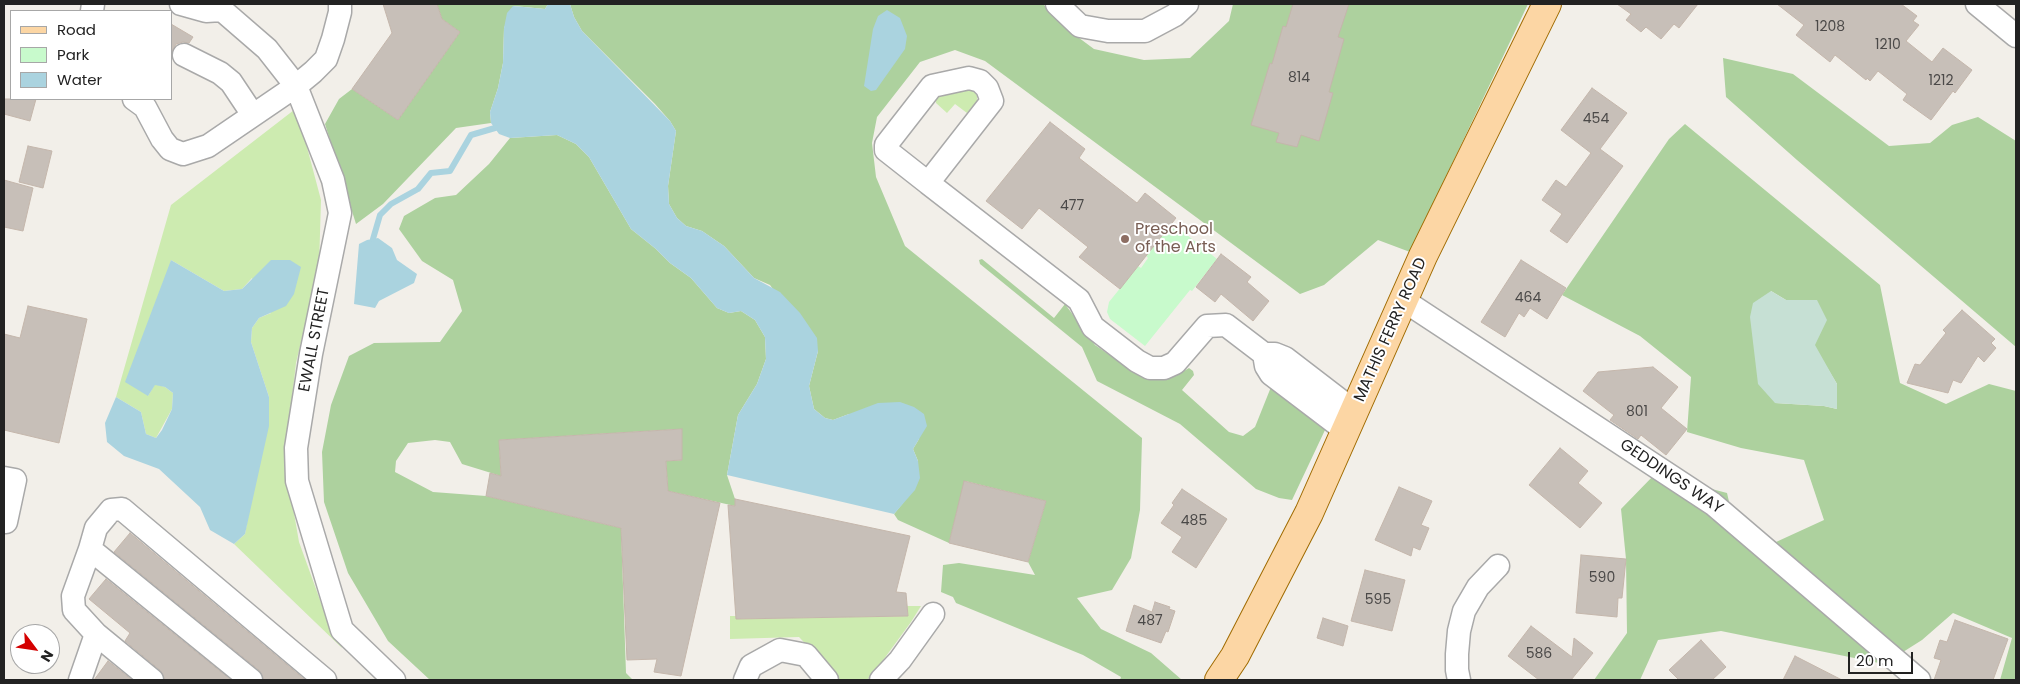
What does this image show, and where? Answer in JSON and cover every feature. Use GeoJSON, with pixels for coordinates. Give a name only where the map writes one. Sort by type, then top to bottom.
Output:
{"type":"FeatureCollection","features":[{"type":"Feature","properties":{"kind":"main road","name":"MATHIS FERRY ROAD"},"geometry":{"type":"LineString","coordinates":[[1219,680],[1234,668],[1309,513],[1403,300],[1547,4]]}},
{"type":"Feature","properties":{"kind":"street","name":"EWALL STREET"},"geometry":{"type":"LineString","coordinates":[[181,4],[206,11],[218,7],[267,49],[296,86],[333,180],[340,213],[311,354],[296,448],[297,481],[342,630],[394,680]]}},
{"type":"Feature","properties":{"kind":"street"},"geometry":{"type":"LineString","coordinates":[[135,100],[145,107],[162,139],[170,149],[183,154],[208,146],[296,86],[326,59],[340,12],[340,4]]}},
{"type":"Feature","properties":{"kind":"street"},"geometry":{"type":"LineString","coordinates":[[1057,4],[1080,26],[1108,31],[1145,31],[1175,16],[1187,4]]}},
{"type":"Feature","properties":{"kind":"street"},"geometry":{"type":"LineString","coordinates":[[1977,4],[2016,36]]}},
{"type":"Feature","properties":{"kind":"street"},"geometry":{"type":"LineString","coordinates":[[184,55],[220,73],[231,82],[254,115]]}},
{"type":"Feature","properties":{"kind":"street"},"geometry":{"type":"LineString","coordinates":[[928,183],[992,101],[991,96],[980,81],[969,78],[932,86],[886,146],[886,150],[928,183],[1079,300],[1093,327],[1137,361],[1150,368],[1164,368],[1175,363],[1207,326],[1226,325],[1264,354],[1266,366],[1271,374],[1350,421]]}},
{"type":"Feature","properties":{"kind":"street","name":"GEDDINGS WAY"},"geometry":{"type":"LineString","coordinates":[[1403,300],[1713,504],[1919,680]]}},
{"type":"Feature","properties":{"kind":"street"},"geometry":{"type":"LineString","coordinates":[[4,478],[15,480],[4,525]]}},
{"type":"Feature","properties":{"kind":"street"},"geometry":{"type":"LineString","coordinates":[[152,680],[96,634],[74,610],[73,596],[96,528],[111,510],[122,508],[325,680]]}},
{"type":"Feature","properties":{"kind":"street"},"geometry":{"type":"LineString","coordinates":[[90,549],[251,680]]}},
{"type":"Feature","properties":{"kind":"street"},"geometry":{"type":"LineString","coordinates":[[1460,680],[1457,670],[1458,631],[1464,611],[1478,587],[1498,566]]}},
{"type":"Feature","properties":{"kind":"street"},"geometry":{"type":"LineString","coordinates":[[881,680],[900,660],[933,614]]}},
{"type":"Feature","properties":{"kind":"street"},"geometry":{"type":"LineString","coordinates":[[80,680],[96,634]]}},
{"type":"Feature","properties":{"kind":"street"},"geometry":{"type":"LineString","coordinates":[[745,680],[751,666],[780,650],[806,655],[827,680]]}},
{"type":"Feature","properties":{"kind":"green space"},"geometry":{"type":"Polygon","coordinates":[[[437,4],[548,4],[545,9],[514,6],[504,28],[503,63],[498,88],[490,112],[491,123],[456,128],[383,204],[356,224],[325,124],[339,99],[352,89],[398,120],[460,32],[442,19],[437,4]]]}},
{"type":"Feature","properties":{"kind":"green space"},"geometry":{"type":"Polygon","coordinates":[[[570,4],[1043,4],[1067,29],[1094,49],[1144,60],[1190,58],[1229,21],[1233,4],[1528,4],[1410,252],[1378,240],[1324,285],[1300,294],[985,61],[955,50],[920,62],[877,117],[872,143],[876,177],[905,246],[1142,438],[1140,510],[1131,558],[1112,590],[1077,598],[1101,629],[1151,653],[1182,680],[1120,680],[1121,677],[1083,655],[956,603],[953,597],[941,592],[943,565],[959,563],[1035,575],[1028,562],[1046,501],[965,481],[949,543],[898,520],[894,514],[903,503],[918,461],[913,449],[919,439],[849,414],[833,420],[825,418],[814,409],[809,386],[818,351],[770,285],[754,278],[724,246],[702,231],[686,226],[677,218],[669,204],[668,186],[676,131],[655,104],[582,31],[574,17],[570,4]]]}},
{"type":"Feature","properties":{"kind":"green space"},"geometry":{"type":"Polygon","coordinates":[[[1723,58],[1793,74],[1889,146],[1930,143],[1952,125],[1978,117],[2016,141],[2016,347],[1726,97],[1723,58]]]}},
{"type":"Feature","properties":{"kind":"green space"},"geometry":{"type":"Polygon","coordinates":[[[968,89],[975,92],[977,101],[967,113],[955,104],[947,113],[936,103],[936,98],[939,96],[968,89]]]}},
{"type":"Feature","properties":{"kind":"green space"},"geometry":{"type":"Polygon","coordinates":[[[294,110],[304,136],[321,200],[319,267],[296,363],[285,461],[299,542],[324,611],[342,648],[234,544],[245,534],[269,397],[251,342],[252,328],[259,318],[271,313],[252,278],[242,289],[224,291],[171,260],[148,396],[155,384],[165,387],[173,393],[172,409],[156,438],[146,434],[141,412],[116,397],[171,205],[294,110]]]}},
{"type":"Feature","properties":{"kind":"green space"},"geometry":{"type":"Polygon","coordinates":[[[1685,124],[1880,285],[1900,383],[1946,404],[1989,384],[2016,391],[2016,680],[2000,680],[2012,638],[1953,613],[1922,640],[1884,664],[1721,631],[1658,640],[1640,680],[1594,680],[1627,633],[1626,559],[1621,509],[1655,474],[1727,493],[1737,536],[1776,542],[1824,520],[1804,460],[1741,448],[1687,432],[1691,377],[1640,336],[1562,295],[1669,139],[1685,124]],[[1771,291],[1775,403],[1824,406],[1837,409],[1837,384],[1786,300],[1771,291]]]}},
{"type":"Feature","properties":{"kind":"green space"},"geometry":{"type":"Polygon","coordinates":[[[557,135],[576,144],[589,157],[631,229],[670,263],[691,278],[717,308],[729,313],[741,311],[755,320],[765,337],[766,359],[757,384],[738,415],[727,475],[735,499],[735,506],[668,491],[666,461],[682,460],[682,429],[499,440],[501,476],[462,464],[450,442],[435,440],[408,443],[396,461],[395,472],[433,492],[486,496],[621,528],[626,673],[633,680],[430,680],[388,641],[348,573],[324,502],[322,452],[331,405],[349,356],[374,343],[440,342],[462,311],[453,280],[422,261],[399,229],[404,216],[435,198],[456,195],[489,164],[510,138],[557,135]]]}},
{"type":"Feature","properties":{"kind":"green space"},"geometry":{"type":"Polygon","coordinates":[[[1172,223],[1217,259],[1145,346],[1110,319],[1107,312],[1109,302],[1138,266],[1141,268],[1148,258],[1146,256],[1172,223]]]}},
{"type":"Feature","properties":{"kind":"green space"},"geometry":{"type":"Polygon","coordinates":[[[982,259],[1054,318],[1065,304],[1095,345],[1143,378],[1177,375],[1189,368],[1193,371],[1194,375],[1182,390],[1229,432],[1243,436],[1255,427],[1271,387],[1286,396],[1325,430],[1292,500],[1279,498],[1256,489],[1180,424],[1097,381],[1082,347],[980,264],[979,260],[982,259]]]}},
{"type":"Feature","properties":{"kind":"green space"},"geometry":{"type":"Polygon","coordinates":[[[1771,291],[1786,300],[1817,300],[1827,320],[1815,345],[1837,384],[1837,409],[1824,406],[1775,403],[1758,384],[1750,317],[1753,303],[1771,291]]]}},
{"type":"Feature","properties":{"kind":"green space"},"geometry":{"type":"Polygon","coordinates":[[[907,606],[921,606],[867,680],[840,680],[799,637],[730,639],[730,616],[736,616],[737,619],[908,616],[907,606]]]}},
{"type":"Feature","properties":{"kind":"water"},"geometry":{"type":"Polygon","coordinates":[[[548,4],[570,4],[574,17],[582,31],[670,121],[676,131],[668,186],[669,204],[677,218],[686,226],[702,231],[724,246],[754,278],[780,292],[800,313],[817,338],[818,351],[809,386],[814,409],[825,418],[833,420],[878,403],[900,402],[914,407],[924,414],[927,426],[913,449],[918,461],[920,478],[915,490],[894,514],[727,475],[738,415],[757,384],[766,359],[765,337],[755,320],[741,311],[729,313],[717,308],[691,278],[670,263],[631,229],[589,157],[576,144],[557,135],[510,138],[499,134],[491,123],[490,112],[498,88],[503,63],[504,28],[507,13],[513,6],[545,9],[548,4]]]}},
{"type":"Feature","properties":{"kind":"water"},"geometry":{"type":"Polygon","coordinates":[[[887,10],[900,18],[907,36],[905,49],[876,90],[871,91],[864,86],[873,29],[878,16],[887,10]]]}},
{"type":"Feature","properties":{"kind":"water"},"geometry":{"type":"Polygon","coordinates":[[[378,238],[392,248],[397,260],[417,274],[414,283],[379,301],[375,308],[354,304],[359,244],[378,238]]]}},
{"type":"Feature","properties":{"kind":"water"},"geometry":{"type":"Polygon","coordinates":[[[171,260],[224,291],[242,289],[271,260],[290,260],[301,267],[294,294],[286,306],[259,318],[252,328],[251,342],[269,397],[269,426],[245,534],[234,544],[210,530],[200,507],[159,469],[124,456],[107,442],[105,423],[116,397],[141,412],[146,434],[156,438],[172,409],[173,393],[165,387],[155,385],[148,396],[125,382],[171,260]]]}},
{"type":"Feature","properties":{"kind":"building"},"geometry":{"type":"Polygon","coordinates":[[[383,4],[437,4],[442,19],[460,32],[398,120],[352,89],[392,33],[383,4]]]}},
{"type":"Feature","properties":{"kind":"building"},"geometry":{"type":"Polygon","coordinates":[[[1293,4],[1349,4],[1338,37],[1344,39],[1329,92],[1333,93],[1319,141],[1301,135],[1297,147],[1276,142],[1279,133],[1251,125],[1270,63],[1272,64],[1283,26],[1286,27],[1293,4]]]}},
{"type":"Feature","properties":{"kind":"building"},"geometry":{"type":"Polygon","coordinates":[[[1617,4],[1698,4],[1679,28],[1674,24],[1661,39],[1646,27],[1641,32],[1626,20],[1631,14],[1617,4]]]}},
{"type":"Feature","properties":{"kind":"building"},"geometry":{"type":"Polygon","coordinates":[[[1777,4],[1901,4],[1917,16],[1913,21],[1919,25],[1906,41],[1932,62],[1943,48],[1972,70],[1931,120],[1903,100],[1907,94],[1878,71],[1870,81],[1867,78],[1866,80],[1835,55],[1830,62],[1796,35],[1804,25],[1777,4]]]}},
{"type":"Feature","properties":{"kind":"building"},"geometry":{"type":"Polygon","coordinates":[[[172,25],[193,37],[189,43],[176,44],[172,52],[172,25]]]}},
{"type":"Feature","properties":{"kind":"building"},"geometry":{"type":"Polygon","coordinates":[[[1592,88],[1627,113],[1600,149],[1623,166],[1567,243],[1550,231],[1562,214],[1542,200],[1556,180],[1566,187],[1591,153],[1561,130],[1592,88]]]}},
{"type":"Feature","properties":{"kind":"building"},"geometry":{"type":"Polygon","coordinates":[[[4,99],[36,100],[30,121],[4,114],[4,99]]]}},
{"type":"Feature","properties":{"kind":"building"},"geometry":{"type":"Polygon","coordinates":[[[1050,122],[1085,149],[1079,158],[1137,203],[1145,193],[1176,218],[1120,289],[1079,257],[1088,247],[1039,208],[1022,229],[986,201],[1050,122]]]}},
{"type":"Feature","properties":{"kind":"building"},"geometry":{"type":"Polygon","coordinates":[[[28,146],[52,151],[43,188],[19,182],[28,146]]]}},
{"type":"Feature","properties":{"kind":"building"},"geometry":{"type":"Polygon","coordinates":[[[4,180],[33,188],[23,231],[4,227],[4,180]]]}},
{"type":"Feature","properties":{"kind":"building"},"geometry":{"type":"Polygon","coordinates":[[[1221,254],[1251,277],[1247,282],[1269,301],[1253,321],[1221,294],[1215,302],[1196,287],[1221,254]]]}},
{"type":"Feature","properties":{"kind":"building"},"geometry":{"type":"Polygon","coordinates":[[[1521,260],[1566,288],[1547,319],[1530,308],[1524,317],[1519,313],[1505,337],[1481,322],[1521,260]]]}},
{"type":"Feature","properties":{"kind":"building"},"geometry":{"type":"Polygon","coordinates":[[[28,306],[87,319],[59,443],[4,430],[4,334],[20,338],[28,306]]]}},
{"type":"Feature","properties":{"kind":"building"},"geometry":{"type":"Polygon","coordinates":[[[1962,310],[1995,339],[1991,343],[1996,348],[1984,362],[1978,356],[1961,383],[1953,380],[1948,393],[1907,383],[1915,364],[1920,365],[1946,333],[1943,330],[1962,310]]]}},
{"type":"Feature","properties":{"kind":"building"},"geometry":{"type":"Polygon","coordinates":[[[1653,367],[1678,387],[1661,408],[1687,429],[1666,455],[1641,435],[1638,439],[1610,420],[1614,415],[1583,391],[1598,372],[1653,367]]]}},
{"type":"Feature","properties":{"kind":"building"},"geometry":{"type":"Polygon","coordinates":[[[682,429],[682,460],[666,461],[668,491],[720,503],[681,676],[654,672],[657,659],[627,660],[621,528],[486,496],[490,473],[501,476],[499,440],[682,429]]]}},
{"type":"Feature","properties":{"kind":"building"},"geometry":{"type":"Polygon","coordinates":[[[1560,448],[1588,471],[1578,483],[1602,503],[1580,528],[1529,485],[1560,448]]]}},
{"type":"Feature","properties":{"kind":"building"},"geometry":{"type":"Polygon","coordinates":[[[964,481],[1046,501],[1028,562],[949,543],[964,481]]]}},
{"type":"Feature","properties":{"kind":"building"},"geometry":{"type":"Polygon","coordinates":[[[1399,487],[1432,501],[1421,525],[1429,528],[1420,550],[1413,547],[1411,556],[1375,540],[1399,487]]]}},
{"type":"Feature","properties":{"kind":"building"},"geometry":{"type":"Polygon","coordinates":[[[1182,489],[1227,519],[1196,568],[1172,552],[1182,537],[1161,523],[1174,505],[1172,503],[1182,489]]]}},
{"type":"Feature","properties":{"kind":"building"},"geometry":{"type":"Polygon","coordinates":[[[735,499],[910,536],[896,592],[906,593],[908,616],[736,619],[728,505],[735,506],[735,499]]]}},
{"type":"Feature","properties":{"kind":"building"},"geometry":{"type":"Polygon","coordinates":[[[130,533],[305,680],[264,680],[259,670],[114,552],[130,533]]]}},
{"type":"Feature","properties":{"kind":"building"},"geometry":{"type":"Polygon","coordinates":[[[1581,555],[1626,559],[1622,598],[1618,598],[1617,617],[1576,613],[1581,555]]]}},
{"type":"Feature","properties":{"kind":"building"},"geometry":{"type":"Polygon","coordinates":[[[1365,570],[1405,580],[1392,631],[1351,621],[1365,570]]]}},
{"type":"Feature","properties":{"kind":"building"},"geometry":{"type":"Polygon","coordinates":[[[106,579],[231,680],[165,680],[160,670],[125,641],[130,633],[89,599],[106,579]]]}},
{"type":"Feature","properties":{"kind":"building"},"geometry":{"type":"Polygon","coordinates":[[[1155,602],[1170,607],[1169,609],[1175,611],[1168,632],[1166,631],[1161,643],[1126,631],[1134,605],[1152,612],[1155,602]]]}},
{"type":"Feature","properties":{"kind":"building"},"geometry":{"type":"Polygon","coordinates":[[[1323,618],[1348,626],[1343,646],[1317,638],[1323,618]]]}},
{"type":"Feature","properties":{"kind":"building"},"geometry":{"type":"Polygon","coordinates":[[[1955,620],[2008,639],[1993,680],[1934,680],[1941,660],[1934,658],[1940,640],[1947,642],[1955,620]]]}},
{"type":"Feature","properties":{"kind":"building"},"geometry":{"type":"Polygon","coordinates":[[[1531,626],[1572,657],[1574,638],[1593,653],[1571,680],[1539,680],[1508,656],[1531,626]]]}},
{"type":"Feature","properties":{"kind":"building"},"geometry":{"type":"Polygon","coordinates":[[[1701,640],[1726,667],[1712,680],[1679,680],[1669,670],[1701,640]]]}},
{"type":"Feature","properties":{"kind":"building"},"geometry":{"type":"Polygon","coordinates":[[[1795,656],[1842,680],[1783,680],[1795,656]]]}},
{"type":"Feature","properties":{"kind":"building"},"geometry":{"type":"Polygon","coordinates":[[[108,661],[132,680],[94,680],[108,661]]]}},
{"type":"Feature","properties":{"kind":"waterway"},"geometry":{"type":"LineString","coordinates":[[373,239],[380,215],[391,204],[418,189],[431,173],[450,171],[471,135],[495,128]]}},
{"type":"Feature","properties":{"kind":"place","name":"Preschool of the Arts"},"geometry":{"type":"Point","coordinates":[1125,239]}}]}
